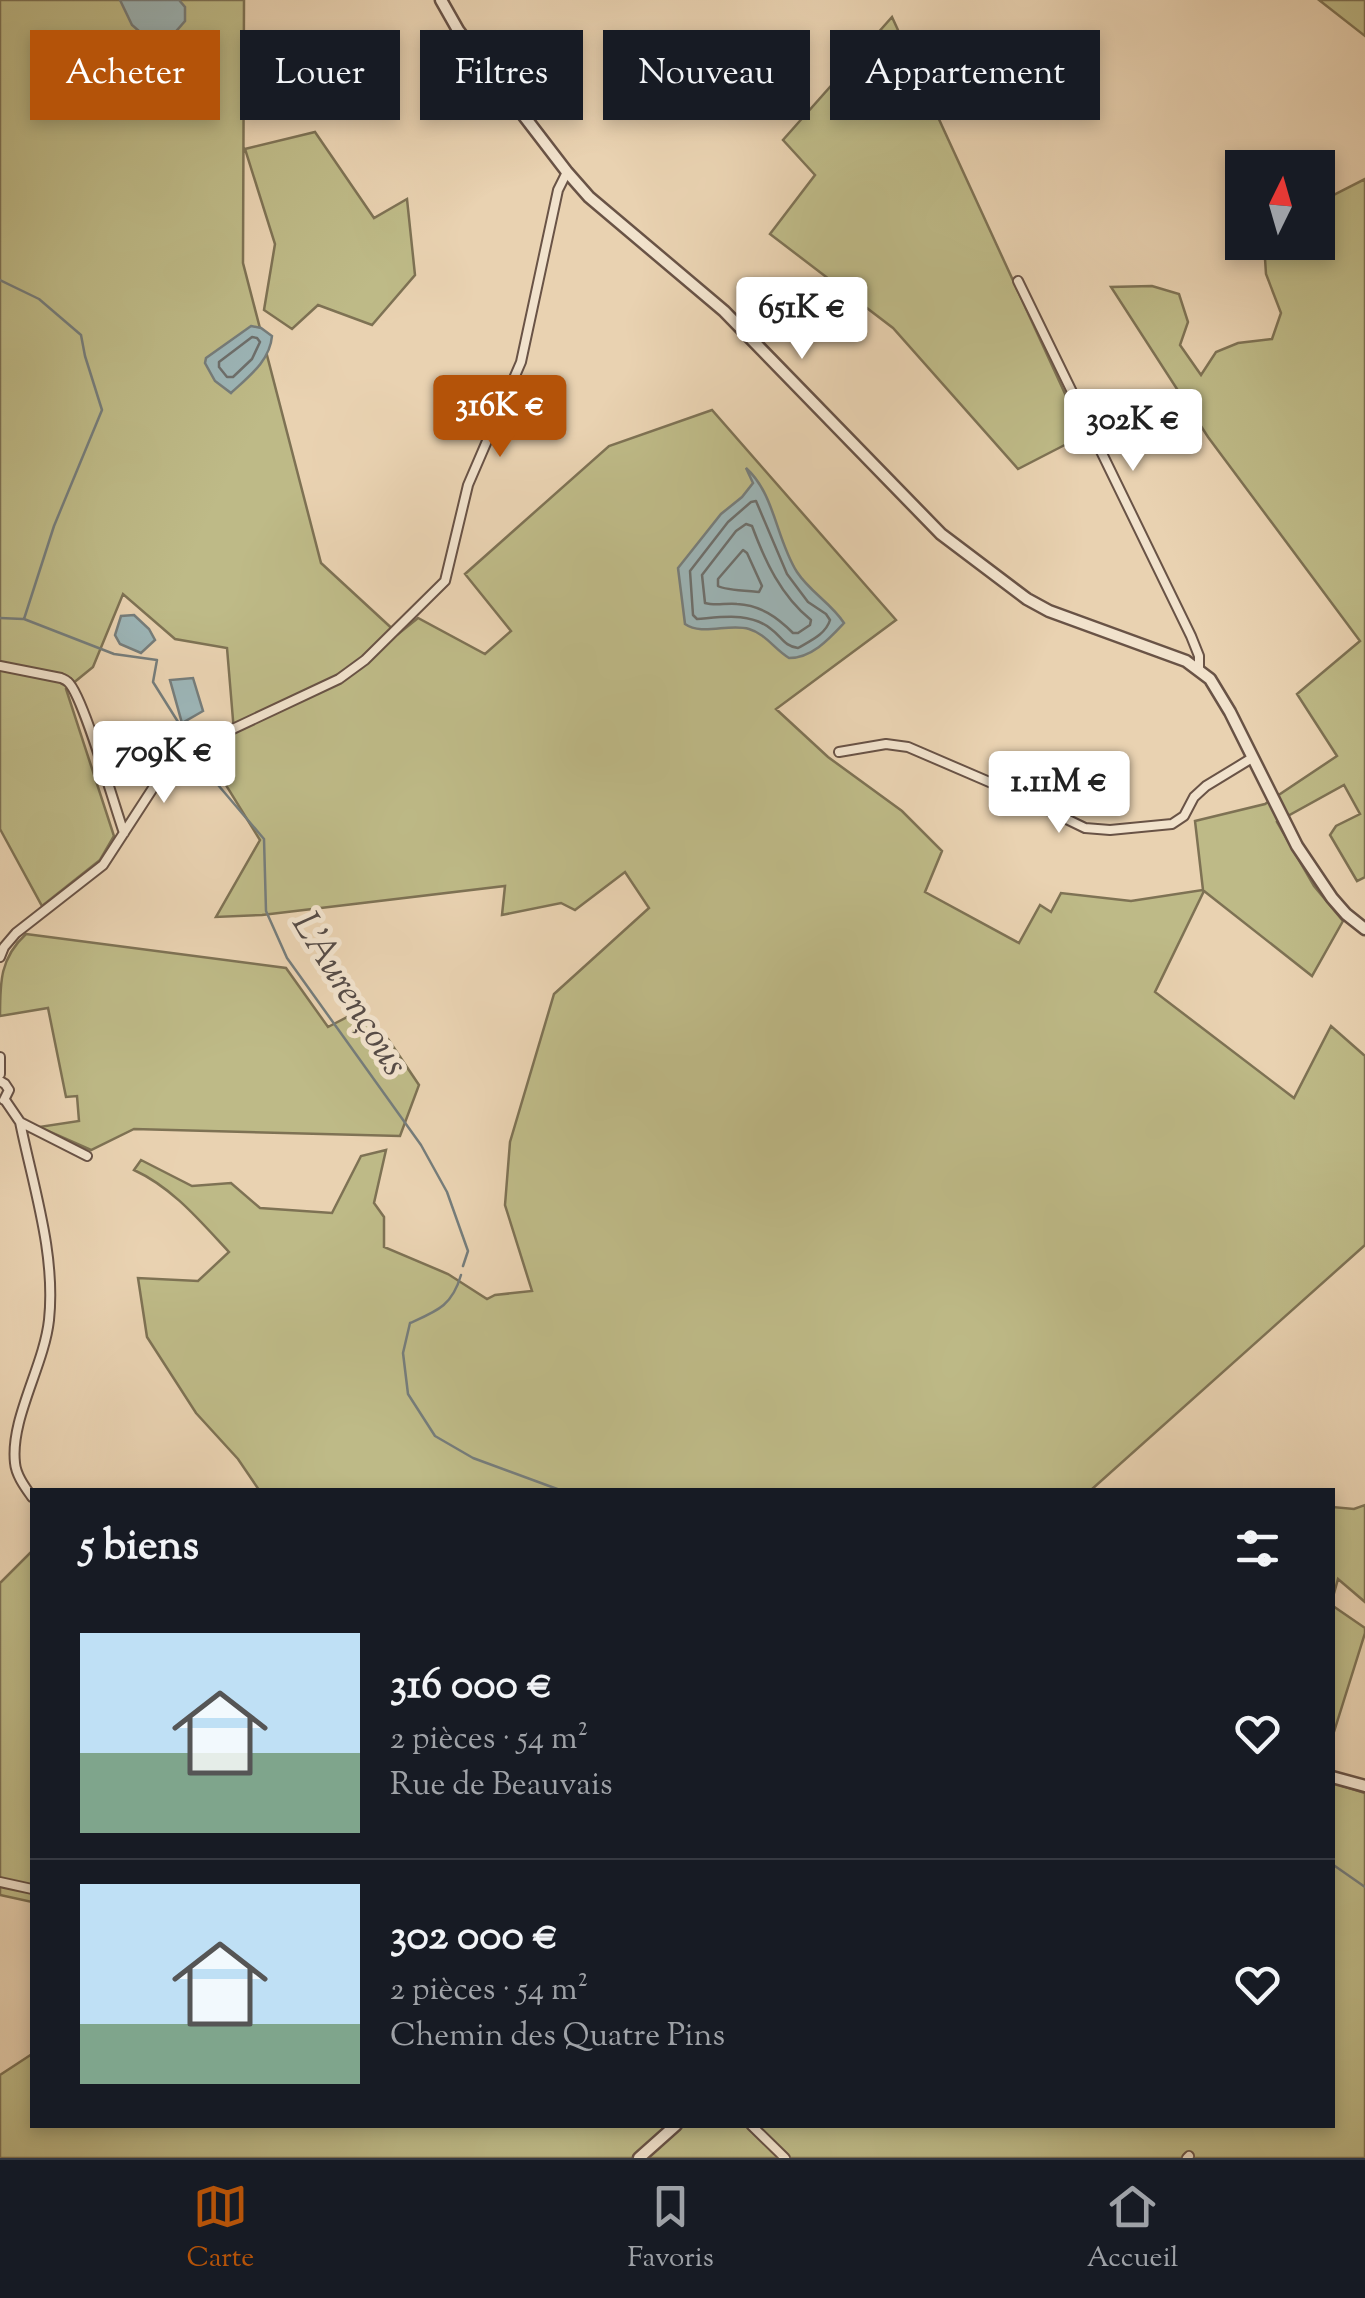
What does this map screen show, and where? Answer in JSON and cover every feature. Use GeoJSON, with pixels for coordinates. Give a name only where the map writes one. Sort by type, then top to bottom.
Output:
{"type":"FeatureCollection","features":[{"type":"Feature","properties":{"kind":"street"},"geometry":{"type":"LineString","coordinates":[[441,0],[458,30],[589,197],[724,311],[942,534],[1027,599],[1049,611],[1199,669],[1220,694],[1297,846],[1346,914],[1365,929]]}},
{"type":"Feature","properties":{"kind":"street"},"geometry":{"type":"LineString","coordinates":[[0,956],[16,933],[103,865],[166,768],[188,750],[339,679],[365,660],[445,581],[468,486],[521,362],[558,190],[566,172]]}},
{"type":"Feature","properties":{"kind":"street"},"geometry":{"type":"LineString","coordinates":[[1018,281],[1191,636],[1199,656],[1199,669]]}},
{"type":"Feature","properties":{"kind":"street"},"geometry":{"type":"LineString","coordinates":[[0,666],[68,682],[86,720],[124,833]]}},
{"type":"Feature","properties":{"kind":"street"},"geometry":{"type":"LineString","coordinates":[[838,752],[886,744],[908,747],[1085,828],[1110,830],[1172,824],[1184,816],[1194,797],[1206,786],[1252,758]]}},
{"type":"Feature","properties":{"kind":"street"},"geometry":{"type":"LineString","coordinates":[[0,1056],[0,1077],[8,1090],[2,1101],[20,1122],[87,1156]]}},
{"type":"Feature","properties":{"kind":"street"},"geometry":{"type":"LineString","coordinates":[[20,1122],[52,1281],[44,1346],[16,1434],[15,1465],[30,1494]]}},
{"type":"Feature","properties":{"kind":"street"},"geometry":{"type":"LineString","coordinates":[[1335,1777],[1365,1786]]}},
{"type":"Feature","properties":{"kind":"street"},"geometry":{"type":"LineString","coordinates":[[0,1882],[30,1889]]}},
{"type":"Feature","properties":{"kind":"street"},"geometry":{"type":"LineString","coordinates":[[639,2158],[673,2128]]}},
{"type":"Feature","properties":{"kind":"street"},"geometry":{"type":"LineString","coordinates":[[754,2128],[786,2158]]}},
{"type":"Feature","properties":{"kind":"shaded area"},"geometry":{"type":"Polygon","coordinates":[[[0,0],[244,0],[244,30],[240,30],[243,263],[321,563],[398,634],[418,618],[485,654],[511,631],[465,574],[609,446],[712,410],[896,620],[776,709],[828,757],[902,811],[942,851],[925,892],[1019,943],[1040,905],[1051,912],[1061,893],[1131,901],[1203,890],[1195,821],[1265,804],[1337,756],[1297,694],[1360,641],[1208,437],[1111,287],[1152,286],[1179,294],[1188,322],[1180,345],[1201,375],[1216,352],[1238,343],[1272,339],[1281,313],[1266,274],[1265,260],[1335,260],[1335,194],[1365,179],[1365,877],[1357,881],[1330,835],[1336,826],[1360,814],[1344,785],[1277,822],[1314,886],[1343,921],[1312,976],[1204,891],[1155,992],[1294,1098],[1331,1026],[1365,1056],[1365,1245],[1093,1488],[258,1488],[238,1459],[196,1413],[147,1337],[138,1278],[198,1281],[229,1252],[174,1196],[134,1170],[141,1160],[192,1186],[231,1183],[260,1208],[332,1213],[361,1156],[386,1150],[374,1203],[384,1217],[384,1247],[448,1274],[487,1299],[532,1291],[505,1205],[510,1142],[554,994],[649,908],[625,872],[575,910],[561,903],[502,915],[505,886],[216,917],[260,840],[203,748],[234,732],[227,648],[175,639],[123,594],[93,667],[66,689],[114,836],[100,860],[42,906],[0,829],[0,0]]]}},
{"type":"Feature","properties":{"kind":"shaded area"},"geometry":{"type":"Polygon","coordinates":[[[1319,0],[1365,0],[1365,36],[1319,0]]]}},
{"type":"Feature","properties":{"kind":"shaded area"},"geometry":{"type":"Polygon","coordinates":[[[892,17],[898,30],[880,30],[892,17]]]}},
{"type":"Feature","properties":{"kind":"shaded area"},"geometry":{"type":"Polygon","coordinates":[[[830,87],[830,120],[939,120],[1084,435],[1018,469],[893,328],[770,234],[815,175],[783,140],[801,120],[810,120],[810,110],[830,87]]]}},
{"type":"Feature","properties":{"kind":"shaded area"},"geometry":{"type":"Polygon","coordinates":[[[315,132],[374,218],[407,199],[415,275],[372,325],[318,305],[292,329],[264,310],[275,244],[245,149],[315,132]]]}},
{"type":"Feature","properties":{"kind":"shaded area"},"geometry":{"type":"Polygon","coordinates":[[[26,934],[286,968],[328,1027],[353,1014],[388,1039],[419,1085],[400,1136],[134,1129],[91,1150],[39,1127],[79,1121],[77,1096],[66,1097],[48,1008],[0,1016],[3,971],[11,952],[26,934]]]}},
{"type":"Feature","properties":{"kind":"shaded area"},"geometry":{"type":"Polygon","coordinates":[[[1365,1505],[1365,1602],[1338,1579],[1335,1590],[1335,1507],[1354,1509],[1365,1505]]]}},
{"type":"Feature","properties":{"kind":"shaded area"},"geometry":{"type":"Polygon","coordinates":[[[30,1553],[30,1902],[0,1895],[0,1583],[30,1553]]]}},
{"type":"Feature","properties":{"kind":"shaded area"},"geometry":{"type":"Polygon","coordinates":[[[1335,1607],[1365,1628],[1335,1729],[1335,1607]]]}},
{"type":"Feature","properties":{"kind":"shaded area"},"geometry":{"type":"Polygon","coordinates":[[[1335,1784],[1365,1793],[1365,2158],[0,2158],[0,2075],[30,2055],[30,2128],[1335,2128],[1335,1784]]]}},
{"type":"Feature","properties":{"kind":"water"},"geometry":{"type":"Polygon","coordinates":[[[120,0],[179,0],[185,7],[185,21],[177,30],[138,30],[120,0]]]}},
{"type":"Feature","properties":{"kind":"water"},"geometry":{"type":"Polygon","coordinates":[[[251,326],[272,336],[270,345],[257,368],[231,393],[215,381],[206,358],[251,326]]]}},
{"type":"Feature","properties":{"kind":"water"},"geometry":{"type":"Polygon","coordinates":[[[746,468],[763,491],[797,572],[844,623],[805,655],[789,658],[749,629],[699,629],[685,624],[678,568],[721,514],[753,483],[746,468]]]}},
{"type":"Feature","properties":{"kind":"water"},"geometry":{"type":"Polygon","coordinates":[[[134,615],[155,640],[141,653],[120,644],[115,635],[121,616],[134,615]]]}},
{"type":"Feature","properties":{"kind":"water"},"geometry":{"type":"Polygon","coordinates":[[[193,678],[203,711],[182,723],[170,680],[193,678]]]}},
{"type":"Feature","properties":{"kind":"waterway","name":"L'Aurençous"},"geometry":{"type":"LineString","coordinates":[[0,280],[39,299],[81,335],[102,410],[54,526],[24,619],[114,654],[157,660],[153,682],[185,733],[195,741]]}},
{"type":"Feature","properties":{"kind":"waterway"},"geometry":{"type":"LineString","coordinates":[[0,618],[23,619]]}},
{"type":"Feature","properties":{"kind":"waterway","name":"L'Aurençous"},"geometry":{"type":"LineString","coordinates":[[201,750],[207,772],[264,839],[266,911],[287,958],[421,1145],[447,1192],[468,1251],[463,1266]]}},
{"type":"Feature","properties":{"kind":"waterway","name":"L'Aurençous"},"geometry":{"type":"LineString","coordinates":[[461,1275],[453,1294],[442,1306],[410,1323],[403,1353],[408,1394],[435,1436],[473,1458],[555,1488]]}},
{"type":"Feature","properties":{"kind":"waterway","name":"L'Aurençous"},"geometry":{"type":"LineString","coordinates":[[1335,1866],[1365,1887]]}}]}
